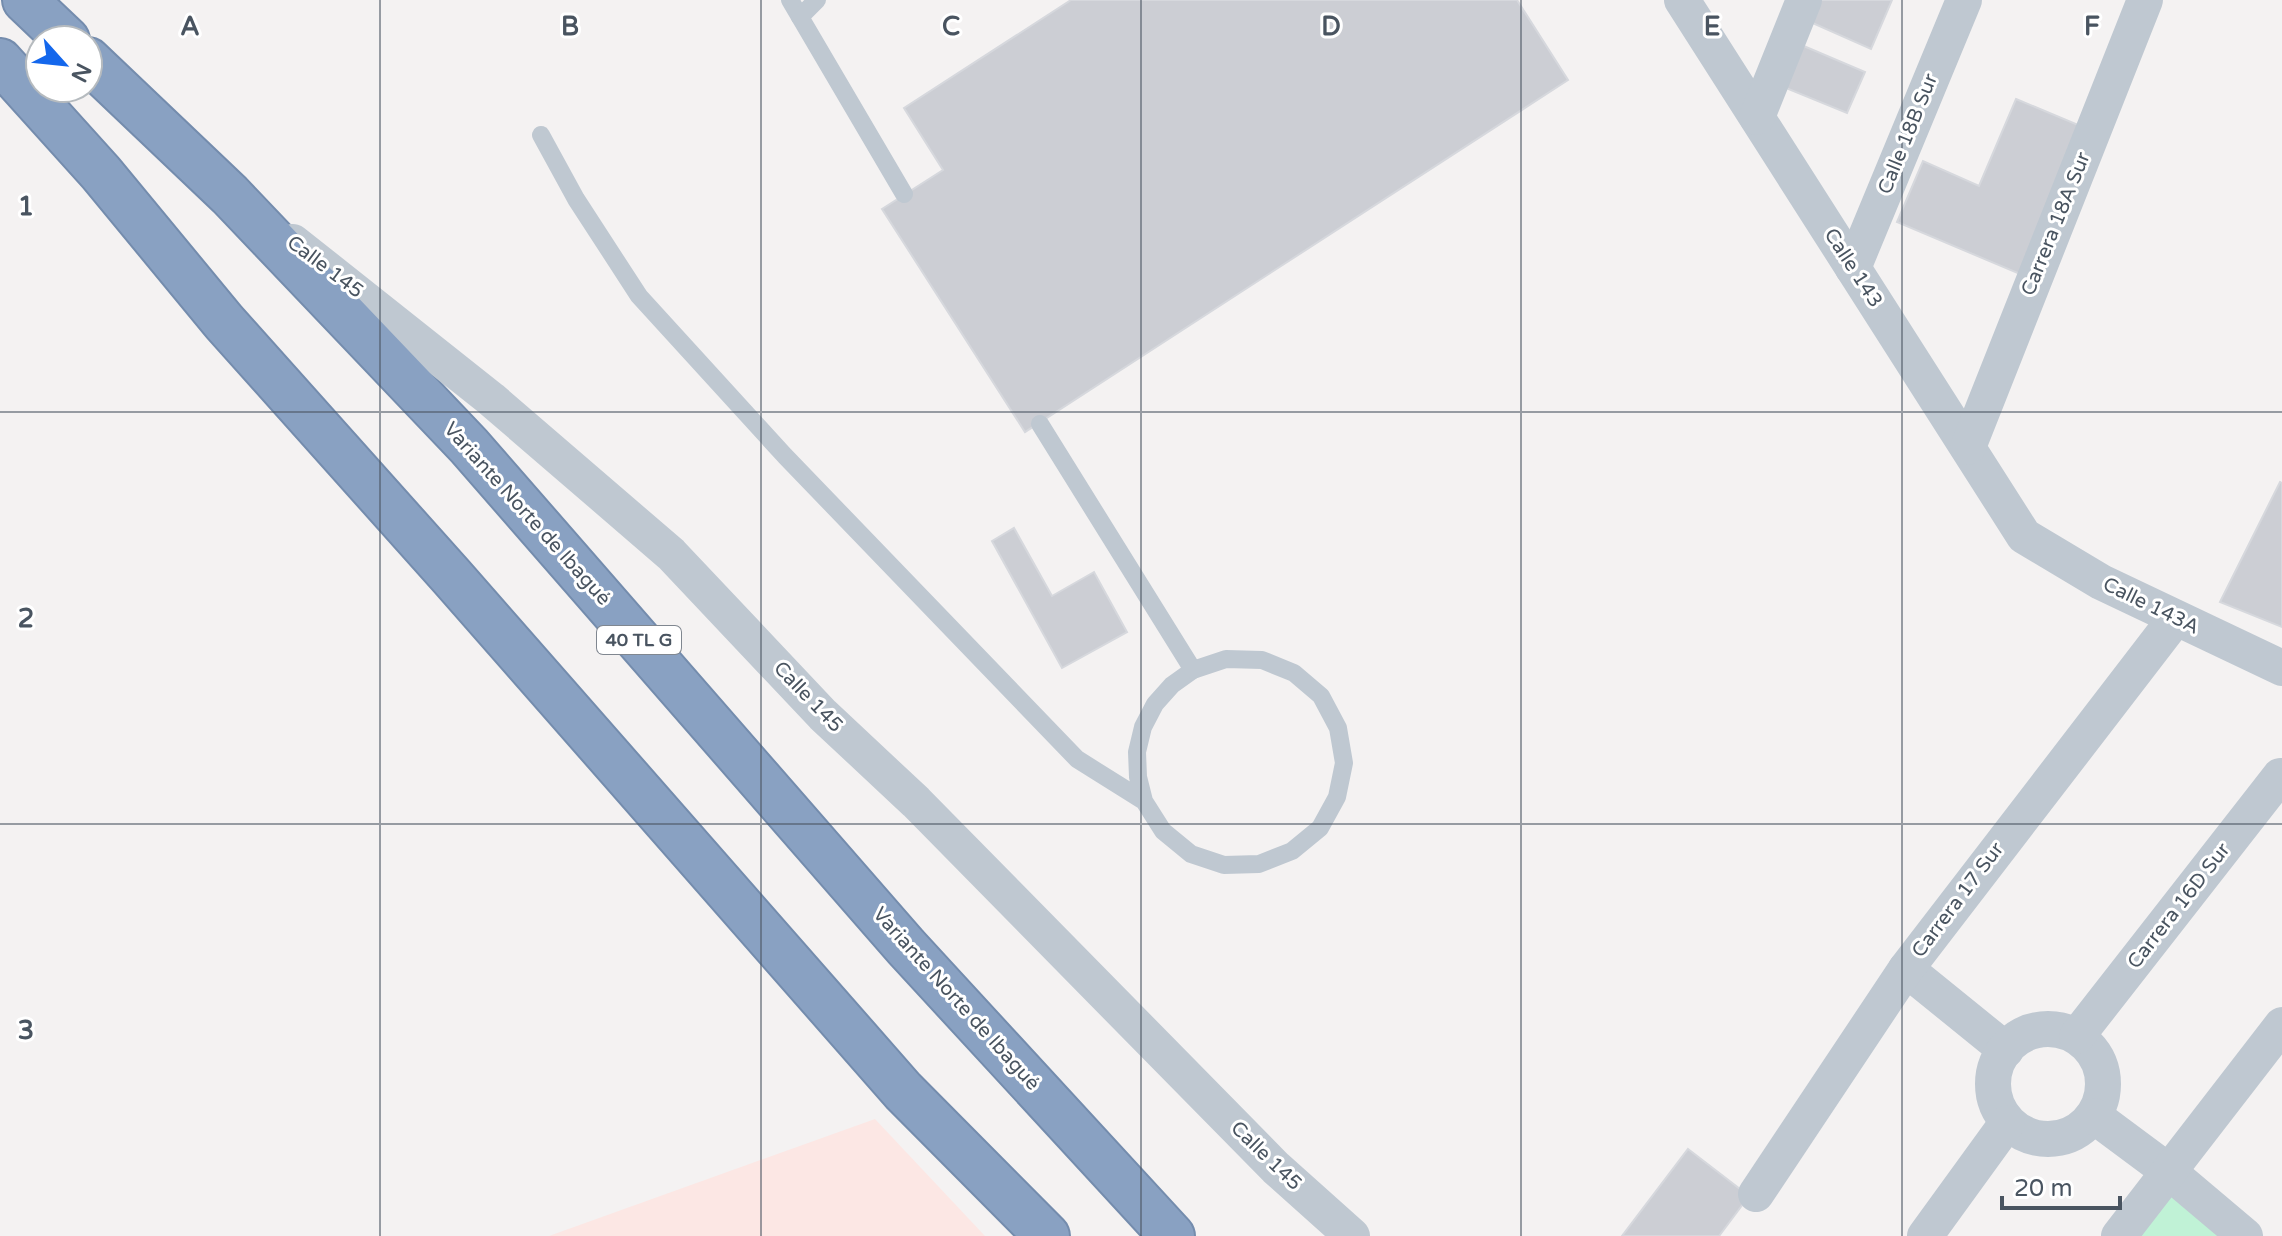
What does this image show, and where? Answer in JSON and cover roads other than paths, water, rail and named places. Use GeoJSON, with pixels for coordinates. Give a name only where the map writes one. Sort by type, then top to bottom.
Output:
{"type":"FeatureCollection","features":[{"type":"Feature","properties":{"kind":"highway"},"geometry":{"type":"LineString","coordinates":[[25,0],[50,24]]}},
{"type":"Feature","properties":{"kind":"highway"},"geometry":{"type":"LineString","coordinates":[[0,61],[101,173],[224,322],[442,565],[903,1091],[1047,1236]]}},
{"type":"Feature","properties":{"kind":"highway","name":"Variante Norte de Ibagué"},"geometry":{"type":"LineString","coordinates":[[104,75],[230,195],[469,446],[906,947],[1172,1236]]}},
{"type":"Feature","properties":{"kind":"street","name":"Calle 143"},"geometry":{"type":"LineString","coordinates":[[1682,0],[2024,536]]}},
{"type":"Feature","properties":{"kind":"street"},"geometry":{"type":"LineString","coordinates":[[1757,117],[1804,0]]}},
{"type":"Feature","properties":{"kind":"street","name":"Calle 18B Sur"},"geometry":{"type":"LineString","coordinates":[[1853,268],[1964,0]]}},
{"type":"Feature","properties":{"kind":"street","name":"Carrera 18A Sur"},"geometry":{"type":"LineString","coordinates":[[1968,447],[2145,0]]}},
{"type":"Feature","properties":{"kind":"street","name":"Calle 145"},"geometry":{"type":"LineString","coordinates":[[230,195],[331,269],[491,399],[671,554],[823,715],[916,802],[1276,1168],[1352,1236]]}},
{"type":"Feature","properties":{"kind":"street","name":"Calle 143A"},"geometry":{"type":"LineString","coordinates":[[2024,536],[2101,582],[2282,668]]}},
{"type":"Feature","properties":{"kind":"street","name":"Carrera 17 Sur"},"geometry":{"type":"LineString","coordinates":[[1756,1194],[1906,969],[2175,619]]}},
{"type":"Feature","properties":{"kind":"street","name":"Carrera 16D Sur"},"geometry":{"type":"LineString","coordinates":[[2077,1036],[2280,776]]}},
{"type":"Feature","properties":{"kind":"street"},"geometry":{"type":"LineString","coordinates":[[1906,969],[2006,1050]]}},
{"type":"Feature","properties":{"kind":"street"},"geometry":{"type":"LineString","coordinates":[[2119,1236],[2282,1025]]}},
{"type":"Feature","properties":{"kind":"street"},"geometry":{"type":"LineString","coordinates":[[2046,1027],[2077,1036],[2099,1059],[2104,1090],[2094,1116],[2065,1138],[2034,1139],[2007,1123],[1992,1094],[1996,1062],[2016,1037],[2046,1027]]}},
{"type":"Feature","properties":{"kind":"street"},"geometry":{"type":"LineString","coordinates":[[2094,1116],[2168,1171],[2245,1236]]}},
{"type":"Feature","properties":{"kind":"street"},"geometry":{"type":"LineString","coordinates":[[1925,1236],[2007,1123]]}},
{"type":"Feature","properties":{"kind":"lane"},"geometry":{"type":"LineString","coordinates":[[790,0],[904,194]]}},
{"type":"Feature","properties":{"kind":"lane"},"geometry":{"type":"LineString","coordinates":[[800,17],[817,0]]}},
{"type":"Feature","properties":{"kind":"lane"},"geometry":{"type":"LineString","coordinates":[[541,135],[576,199],[649,308],[785,456],[1077,759],[1144,801]]}},
{"type":"Feature","properties":{"kind":"lane"},"geometry":{"type":"LineString","coordinates":[[1040,424],[1193,670]]}},
{"type":"Feature","properties":{"kind":"lane"},"geometry":{"type":"LineString","coordinates":[[1226,659],[1262,660],[1294,673],[1321,696],[1338,728],[1344,763],[1337,797],[1320,828],[1292,851],[1259,864],[1224,865],[1191,854],[1163,831],[1144,801],[1138,777],[1137,752],[1143,727],[1155,704],[1172,685],[1193,670],[1226,659]]}}]}
